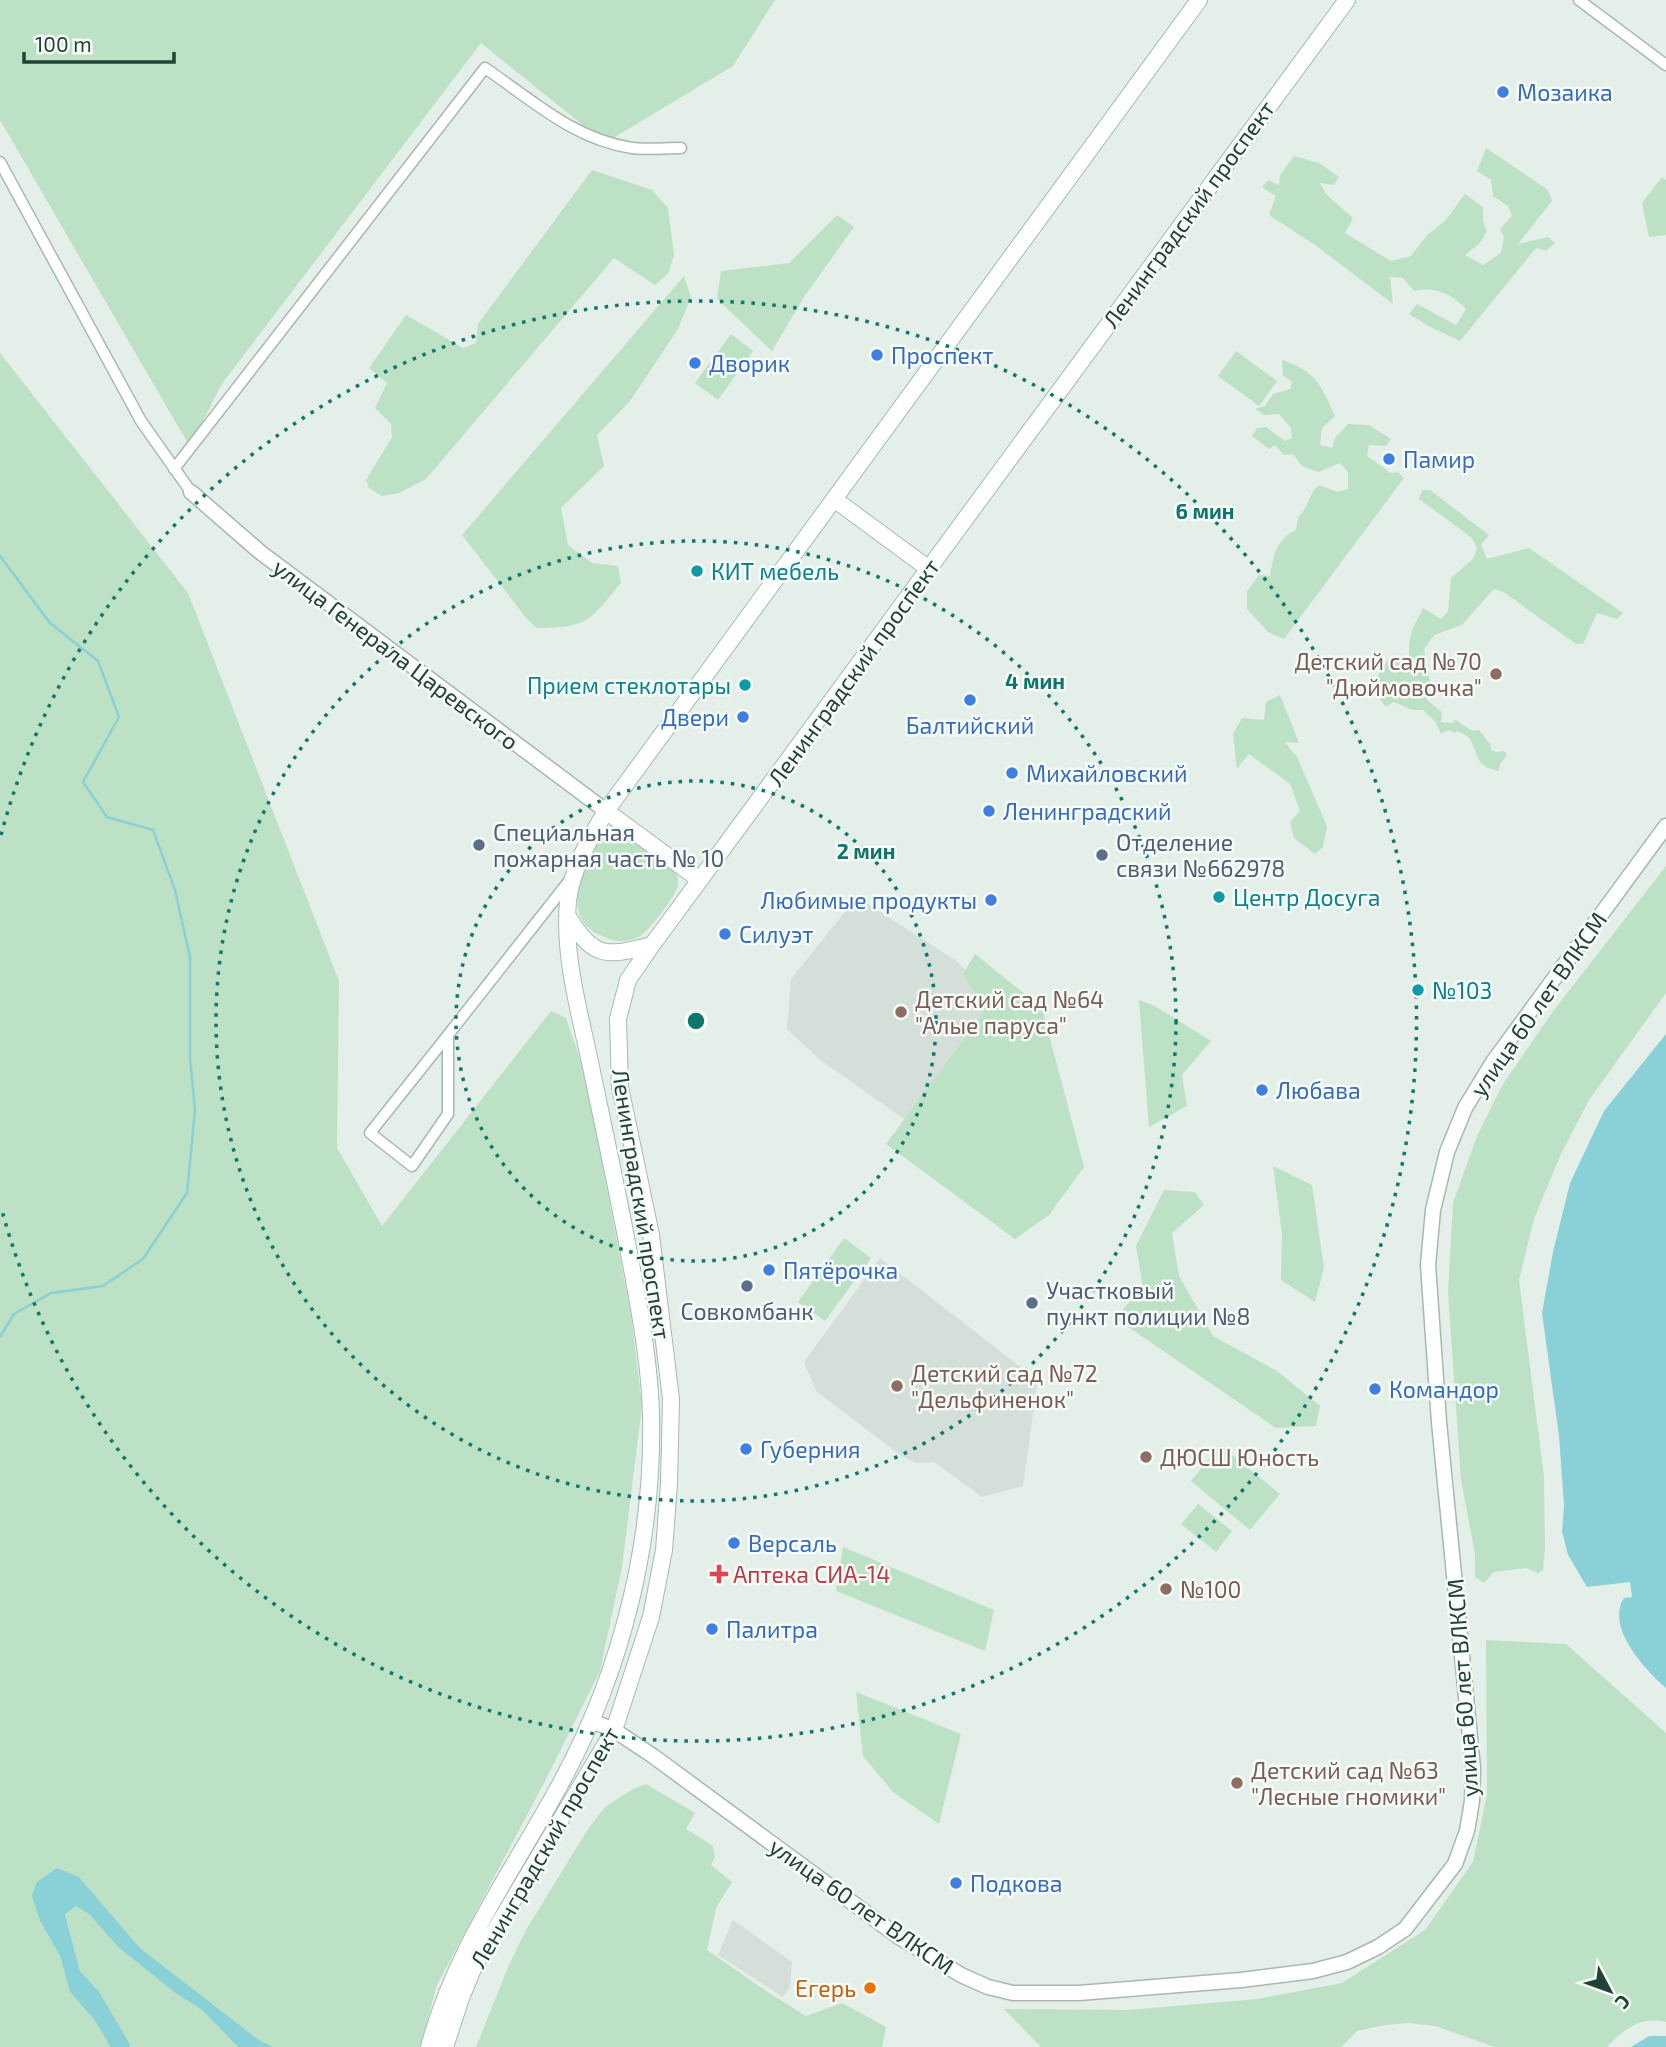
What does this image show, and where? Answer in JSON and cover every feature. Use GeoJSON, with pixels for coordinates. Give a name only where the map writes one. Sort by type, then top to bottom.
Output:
{"type":"FeatureCollection","features":[{"type":"Feature","properties":{"kind":"main road","name":"Ленинградский проспект"},"geometry":{"type":"LineString","coordinates":[[429,2047],[447,1990],[467,1946],[563,1780],[593,1721],[621,1637],[633,1590],[650,1479],[651,1395],[626,1240],[571,974],[569,897],[586,845],[606,811],[1199,0]]}},
{"type":"Feature","properties":{"kind":"main road","name":"Ленинградский проспект"},"geometry":{"type":"LineString","coordinates":[[445,2047],[475,1964],[614,1730],[651,1617],[664,1550],[671,1399],[651,1235],[620,1087],[618,1019],[628,980],[1204,191],[1347,0]]}},
{"type":"Feature","properties":{"kind":"main road"},"geometry":{"type":"LineString","coordinates":[[834,499],[929,569]]}},
{"type":"Feature","properties":{"kind":"main road"},"geometry":{"type":"LineString","coordinates":[[606,811],[700,880]]}},
{"type":"Feature","properties":{"kind":"main road"},"geometry":{"type":"LineString","coordinates":[[568,916],[587,944],[602,951],[617,953],[652,945]]}},
{"type":"Feature","properties":{"kind":"street"},"geometry":{"type":"LineString","coordinates":[[1579,0],[1666,65]]}},
{"type":"Feature","properties":{"kind":"street"},"geometry":{"type":"LineString","coordinates":[[174,469],[485,68],[553,118],[589,137],[633,148],[681,148]]}},
{"type":"Feature","properties":{"kind":"street"},"geometry":{"type":"LineString","coordinates":[[0,162],[141,421],[191,492]]}},
{"type":"Feature","properties":{"kind":"street","name":"улица Генерала Царевского"},"geometry":{"type":"LineString","coordinates":[[191,492],[260,552],[606,811]]}},
{"type":"Feature","properties":{"kind":"street","name":"улица 60 лет ВЛКСМ"},"geometry":{"type":"LineString","coordinates":[[593,1721],[614,1730],[663,1763],[899,1937],[961,1975],[988,1987],[1013,1993],[1079,1993],[1241,1980],[1313,1971],[1347,1962],[1378,1947],[1405,1928],[1455,1864],[1467,1831],[1472,1801],[1473,1768],[1439,1422],[1428,1265],[1433,1210],[1447,1152],[1465,1108],[1493,1062],[1666,826]]}},
{"type":"Feature","properties":{"kind":"street"},"geometry":{"type":"LineString","coordinates":[[448,1035],[448,1114],[412,1166],[370,1133],[448,1035],[575,876]]}},
{"type":"Feature","properties":{"kind":"shaded area"},"geometry":{"type":"Polygon","coordinates":[[[857,897],[955,960],[1033,1035],[917,1128],[819,1059],[787,1029],[791,979],[857,897]]]}},
{"type":"Feature","properties":{"kind":"shaded area"},"geometry":{"type":"Polygon","coordinates":[[[880,1258],[1027,1372],[1037,1385],[1023,1486],[982,1497],[934,1462],[916,1463],[900,1455],[816,1391],[804,1362],[880,1258]]]}},
{"type":"Feature","properties":{"kind":"shaded area"},"geometry":{"type":"Polygon","coordinates":[[[733,1920],[792,1962],[790,1987],[783,1997],[718,1955],[733,1920]]]}},
{"type":"Feature","properties":{"kind":"green space"},"geometry":{"type":"Polygon","coordinates":[[[0,0],[775,0],[733,66],[605,143],[481,43],[221,385],[190,447],[0,120],[0,0]]]}},
{"type":"Feature","properties":{"kind":"green space"},"geometry":{"type":"Polygon","coordinates":[[[1486,148],[1548,190],[1552,201],[1518,244],[1548,237],[1555,243],[1546,251],[1536,248],[1460,341],[1409,314],[1417,304],[1456,325],[1466,309],[1455,299],[1442,292],[1414,291],[1403,278],[1390,277],[1393,304],[1315,245],[1269,215],[1276,196],[1262,187],[1268,180],[1279,185],[1280,175],[1294,156],[1319,163],[1339,177],[1334,185],[1320,183],[1326,194],[1353,218],[1345,233],[1391,261],[1411,256],[1427,235],[1445,221],[1465,194],[1483,207],[1483,221],[1487,231],[1480,243],[1465,255],[1483,265],[1501,253],[1504,237],[1500,229],[1512,216],[1508,206],[1493,196],[1491,180],[1477,171],[1486,148]]]}},
{"type":"Feature","properties":{"kind":"green space"},"geometry":{"type":"Polygon","coordinates":[[[592,170],[652,190],[668,208],[674,255],[668,274],[655,285],[614,258],[426,479],[399,493],[382,496],[369,488],[366,480],[392,437],[391,424],[375,408],[387,383],[369,368],[406,315],[463,348],[476,343],[478,324],[592,170]]]}},
{"type":"Feature","properties":{"kind":"green space"},"geometry":{"type":"Polygon","coordinates":[[[1662,177],[1666,180],[1666,235],[1649,237],[1642,203],[1662,177]]]}},
{"type":"Feature","properties":{"kind":"green space"},"geometry":{"type":"Polygon","coordinates":[[[837,215],[854,227],[804,297],[772,351],[717,299],[721,271],[789,263],[837,215]]]}},
{"type":"Feature","properties":{"kind":"green space"},"geometry":{"type":"Polygon","coordinates":[[[684,276],[691,297],[678,329],[630,401],[597,435],[604,466],[561,508],[568,545],[592,563],[618,566],[621,583],[602,606],[578,624],[537,628],[527,619],[462,535],[684,276]]]}},
{"type":"Feature","properties":{"kind":"green space"},"geometry":{"type":"Polygon","coordinates":[[[731,334],[753,351],[718,400],[695,383],[731,334]]]}},
{"type":"Feature","properties":{"kind":"green space"},"geometry":{"type":"Polygon","coordinates":[[[1236,351],[1277,381],[1259,406],[1218,376],[1236,351]]]}},
{"type":"Feature","properties":{"kind":"green space"},"geometry":{"type":"Polygon","coordinates":[[[0,353],[188,593],[339,981],[337,1148],[382,1226],[551,1011],[566,1018],[585,1073],[631,1315],[642,1406],[622,1567],[600,1671],[437,1985],[420,2047],[273,2047],[259,2040],[140,1948],[79,1877],[40,1921],[60,1956],[70,1992],[100,2025],[93,1985],[80,1971],[65,1913],[76,1906],[89,1914],[118,1947],[174,1992],[203,2011],[238,2047],[0,2047],[0,353]]]}},
{"type":"Feature","properties":{"kind":"green space"},"geometry":{"type":"Polygon","coordinates":[[[1282,360],[1303,369],[1316,380],[1335,416],[1322,428],[1320,445],[1332,448],[1335,438],[1348,424],[1369,425],[1391,439],[1386,446],[1369,445],[1367,456],[1391,473],[1398,472],[1404,478],[1284,639],[1268,632],[1247,609],[1247,591],[1259,575],[1270,576],[1277,549],[1284,538],[1296,530],[1298,517],[1315,489],[1319,485],[1338,492],[1348,489],[1348,472],[1340,463],[1318,472],[1302,466],[1293,454],[1284,455],[1275,445],[1269,449],[1252,436],[1257,428],[1266,427],[1285,441],[1292,438],[1291,428],[1279,414],[1264,415],[1255,409],[1265,406],[1273,394],[1290,389],[1292,381],[1283,376],[1282,360]]]}},
{"type":"Feature","properties":{"kind":"green space"},"geometry":{"type":"Polygon","coordinates":[[[1422,490],[1430,490],[1489,535],[1481,545],[1487,559],[1529,548],[1623,613],[1617,619],[1597,613],[1583,644],[1576,644],[1505,593],[1494,589],[1462,625],[1434,635],[1424,649],[1431,687],[1427,700],[1442,712],[1441,722],[1452,723],[1456,720],[1472,731],[1479,730],[1490,744],[1491,750],[1504,751],[1507,755],[1500,764],[1499,771],[1480,762],[1472,742],[1466,735],[1449,730],[1441,734],[1435,721],[1423,710],[1412,710],[1394,702],[1386,707],[1371,687],[1388,659],[1410,665],[1411,635],[1423,608],[1441,619],[1448,611],[1451,578],[1473,559],[1477,548],[1472,538],[1419,499],[1422,490]]]}},
{"type":"Feature","properties":{"kind":"green space"},"geometry":{"type":"Polygon","coordinates":[[[1280,695],[1299,743],[1285,742],[1297,757],[1327,826],[1323,847],[1315,854],[1294,838],[1290,822],[1300,811],[1290,784],[1249,754],[1237,769],[1233,734],[1242,718],[1264,720],[1266,702],[1280,695]]]}},
{"type":"Feature","properties":{"kind":"green space"},"geometry":{"type":"Polygon","coordinates":[[[617,826],[672,865],[678,879],[672,897],[656,920],[640,936],[627,941],[608,939],[589,928],[580,917],[577,903],[583,873],[602,831],[617,826]]]}},
{"type":"Feature","properties":{"kind":"green space"},"geometry":{"type":"Polygon","coordinates":[[[1666,866],[1666,993],[1589,1100],[1560,1156],[1534,1219],[1519,1280],[1544,1477],[1543,1570],[1538,1573],[1526,1568],[1494,1572],[1484,1583],[1475,1577],[1475,1554],[1461,1480],[1448,1292],[1453,1203],[1477,1136],[1503,1084],[1554,1010],[1666,866]]]}},
{"type":"Feature","properties":{"kind":"green space"},"geometry":{"type":"Polygon","coordinates":[[[975,954],[1042,1008],[1084,1167],[1049,1215],[1015,1239],[886,1144],[985,1011],[963,974],[975,954]]]}},
{"type":"Feature","properties":{"kind":"green space"},"geometry":{"type":"Polygon","coordinates":[[[1139,1000],[1155,1006],[1211,1041],[1182,1075],[1187,1106],[1149,1127],[1139,1000]]]}},
{"type":"Feature","properties":{"kind":"green space"},"geometry":{"type":"Polygon","coordinates":[[[1273,1166],[1312,1185],[1324,1268],[1315,1302],[1281,1280],[1282,1234],[1273,1166]]]}},
{"type":"Feature","properties":{"kind":"green space"},"geometry":{"type":"Polygon","coordinates":[[[1164,1190],[1195,1192],[1204,1205],[1172,1233],[1179,1276],[1213,1336],[1277,1371],[1320,1406],[1316,1426],[1276,1428],[1115,1318],[1143,1287],[1136,1246],[1164,1190]]]}},
{"type":"Feature","properties":{"kind":"green space"},"geometry":{"type":"Polygon","coordinates":[[[844,1238],[871,1258],[825,1321],[798,1302],[844,1238]]]}},
{"type":"Feature","properties":{"kind":"green space"},"geometry":{"type":"Polygon","coordinates":[[[1220,1445],[1280,1494],[1250,1530],[1191,1481],[1220,1445]]]}},
{"type":"Feature","properties":{"kind":"green space"},"geometry":{"type":"Polygon","coordinates":[[[1198,1504],[1232,1531],[1216,1552],[1181,1524],[1198,1504]]]}},
{"type":"Feature","properties":{"kind":"green space"},"geometry":{"type":"Polygon","coordinates":[[[843,1547],[994,1610],[985,1651],[836,1591],[843,1547]]]}},
{"type":"Feature","properties":{"kind":"green space"},"geometry":{"type":"Polygon","coordinates":[[[1486,1640],[1566,1644],[1666,1733],[1666,2022],[1648,2021],[1633,2025],[1607,2047],[1495,2047],[1435,2026],[1409,2023],[1357,2031],[1341,2047],[1041,2047],[1004,2009],[1128,2010],[1257,1999],[1342,1983],[1425,1930],[1473,1862],[1487,1794],[1486,1640]]]}},
{"type":"Feature","properties":{"kind":"green space"},"geometry":{"type":"Polygon","coordinates":[[[856,1692],[961,1734],[939,1824],[893,1792],[863,1756],[856,1692]]]}},
{"type":"Feature","properties":{"kind":"green space"},"geometry":{"type":"Polygon","coordinates":[[[646,1784],[695,1813],[686,1829],[713,1846],[715,1857],[711,1865],[732,1882],[716,1908],[707,1950],[806,2016],[842,2003],[886,2027],[882,2047],[476,2047],[526,1930],[588,1829],[605,1807],[646,1784]]]}},
{"type":"Feature","properties":{"kind":"water"},"geometry":{"type":"Polygon","coordinates":[[[1666,1034],[1666,1688],[1638,1659],[1623,1634],[1619,1609],[1624,1598],[1632,1597],[1630,1582],[1587,1587],[1568,1555],[1562,1531],[1564,1505],[1559,1436],[1542,1313],[1570,1183],[1604,1111],[1666,1034]]]}},
{"type":"Feature","properties":{"kind":"water"},"geometry":{"type":"Polygon","coordinates":[[[57,1868],[79,1877],[140,1948],[259,2040],[273,2047],[238,2047],[203,2011],[174,1992],[118,1947],[89,1914],[76,1906],[65,1914],[80,1971],[93,1985],[105,2007],[100,2026],[70,1992],[60,1956],[40,1921],[32,1896],[37,1882],[57,1868]]]}},
{"type":"Feature","properties":{"kind":"water"},"geometry":{"type":"Polygon","coordinates":[[[1649,2036],[1666,2036],[1666,2047],[1631,2047],[1649,2036]]]}},
{"type":"Feature","properties":{"kind":"waterway"},"geometry":{"type":"LineString","coordinates":[[0,556],[50,623],[98,661],[119,717],[83,782],[107,817],[153,830],[175,890],[190,957],[190,1058],[195,1110],[187,1193],[143,1259],[103,1286],[51,1293],[14,1314],[0,1337]]}},
{"type":"Feature","properties":{"kind":"waterway"},"geometry":{"type":"LineString","coordinates":[[91,1996],[121,2047]]}},
{"type":"Feature","properties":{"kind":"place","name":"Мозаика"},"geometry":{"type":"Point","coordinates":[1503,92]}},
{"type":"Feature","properties":{"kind":"place","name":"Проспект"},"geometry":{"type":"Point","coordinates":[877,355]}},
{"type":"Feature","properties":{"kind":"place","name":"Дворик"},"geometry":{"type":"Point","coordinates":[695,363]}},
{"type":"Feature","properties":{"kind":"place","name":"Памир"},"geometry":{"type":"Point","coordinates":[1389,459]}},
{"type":"Feature","properties":{"kind":"place","name":"КИТ мебель"},"geometry":{"type":"Point","coordinates":[697,571]}},
{"type":"Feature","properties":{"kind":"place","name":"Детский сад №70 \"Дюймовочка\""},"geometry":{"type":"Point","coordinates":[1496,674]}},
{"type":"Feature","properties":{"kind":"place","name":"Прием стеклотары"},"geometry":{"type":"Point","coordinates":[745,685]}},
{"type":"Feature","properties":{"kind":"place","name":"Балтийский"},"geometry":{"type":"Point","coordinates":[970,700]}},
{"type":"Feature","properties":{"kind":"place","name":"Двери"},"geometry":{"type":"Point","coordinates":[743,717]}},
{"type":"Feature","properties":{"kind":"place","name":"Михайловский"},"geometry":{"type":"Point","coordinates":[1012,773]}},
{"type":"Feature","properties":{"kind":"place","name":"Ленинградский"},"geometry":{"type":"Point","coordinates":[989,811]}},
{"type":"Feature","properties":{"kind":"place","name":"Специальная пожарная часть № 10"},"geometry":{"type":"Point","coordinates":[479,845]}},
{"type":"Feature","properties":{"kind":"place","name":"Отделение связи №662978"},"geometry":{"type":"Point","coordinates":[1102,855]}},
{"type":"Feature","properties":{"kind":"place","name":"Центр Досуга"},"geometry":{"type":"Point","coordinates":[1219,897]}},
{"type":"Feature","properties":{"kind":"place","name":"Любимые продукты"},"geometry":{"type":"Point","coordinates":[991,900]}},
{"type":"Feature","properties":{"kind":"place","name":"Силуэт"},"geometry":{"type":"Point","coordinates":[725,934]}},
{"type":"Feature","properties":{"kind":"place","name":"№103"},"geometry":{"type":"Point","coordinates":[1418,990]}},
{"type":"Feature","properties":{"kind":"place","name":"Детский сад №64 \"Алые паруса\""},"geometry":{"type":"Point","coordinates":[901,1012]}},
{"type":"Feature","properties":{"kind":"place","name":"Любава"},"geometry":{"type":"Point","coordinates":[1262,1090]}},
{"type":"Feature","properties":{"kind":"place","name":"Пятёрочка"},"geometry":{"type":"Point","coordinates":[769,1270]}},
{"type":"Feature","properties":{"kind":"place","name":"Совкомбанк"},"geometry":{"type":"Point","coordinates":[747,1286]}},
{"type":"Feature","properties":{"kind":"place","name":"Участковый пункт полиции №8"},"geometry":{"type":"Point","coordinates":[1032,1303]}},
{"type":"Feature","properties":{"kind":"place","name":"Детский сад №72 \"Дельфиненок\""},"geometry":{"type":"Point","coordinates":[897,1386]}},
{"type":"Feature","properties":{"kind":"place","name":"Командор"},"geometry":{"type":"Point","coordinates":[1375,1389]}},
{"type":"Feature","properties":{"kind":"place","name":"Губерния"},"geometry":{"type":"Point","coordinates":[746,1449]}},
{"type":"Feature","properties":{"kind":"place","name":"ДЮСШ Юность"},"geometry":{"type":"Point","coordinates":[1146,1457]}},
{"type":"Feature","properties":{"kind":"place","name":"Версаль"},"geometry":{"type":"Point","coordinates":[734,1543]}},
{"type":"Feature","properties":{"kind":"place","name":"Аптека СИА-14"},"geometry":{"type":"Point","coordinates":[719,1574]}},
{"type":"Feature","properties":{"kind":"place","name":"№100"},"geometry":{"type":"Point","coordinates":[1166,1589]}},
{"type":"Feature","properties":{"kind":"place","name":"Палитра"},"geometry":{"type":"Point","coordinates":[712,1629]}},
{"type":"Feature","properties":{"kind":"place","name":"Детский сад №63 \"Лесные гномики\""},"geometry":{"type":"Point","coordinates":[1237,1783]}},
{"type":"Feature","properties":{"kind":"place","name":"Подкова"},"geometry":{"type":"Point","coordinates":[956,1883]}},
{"type":"Feature","properties":{"kind":"place","name":"Егерь"},"geometry":{"type":"Point","coordinates":[870,1988]}}]}
